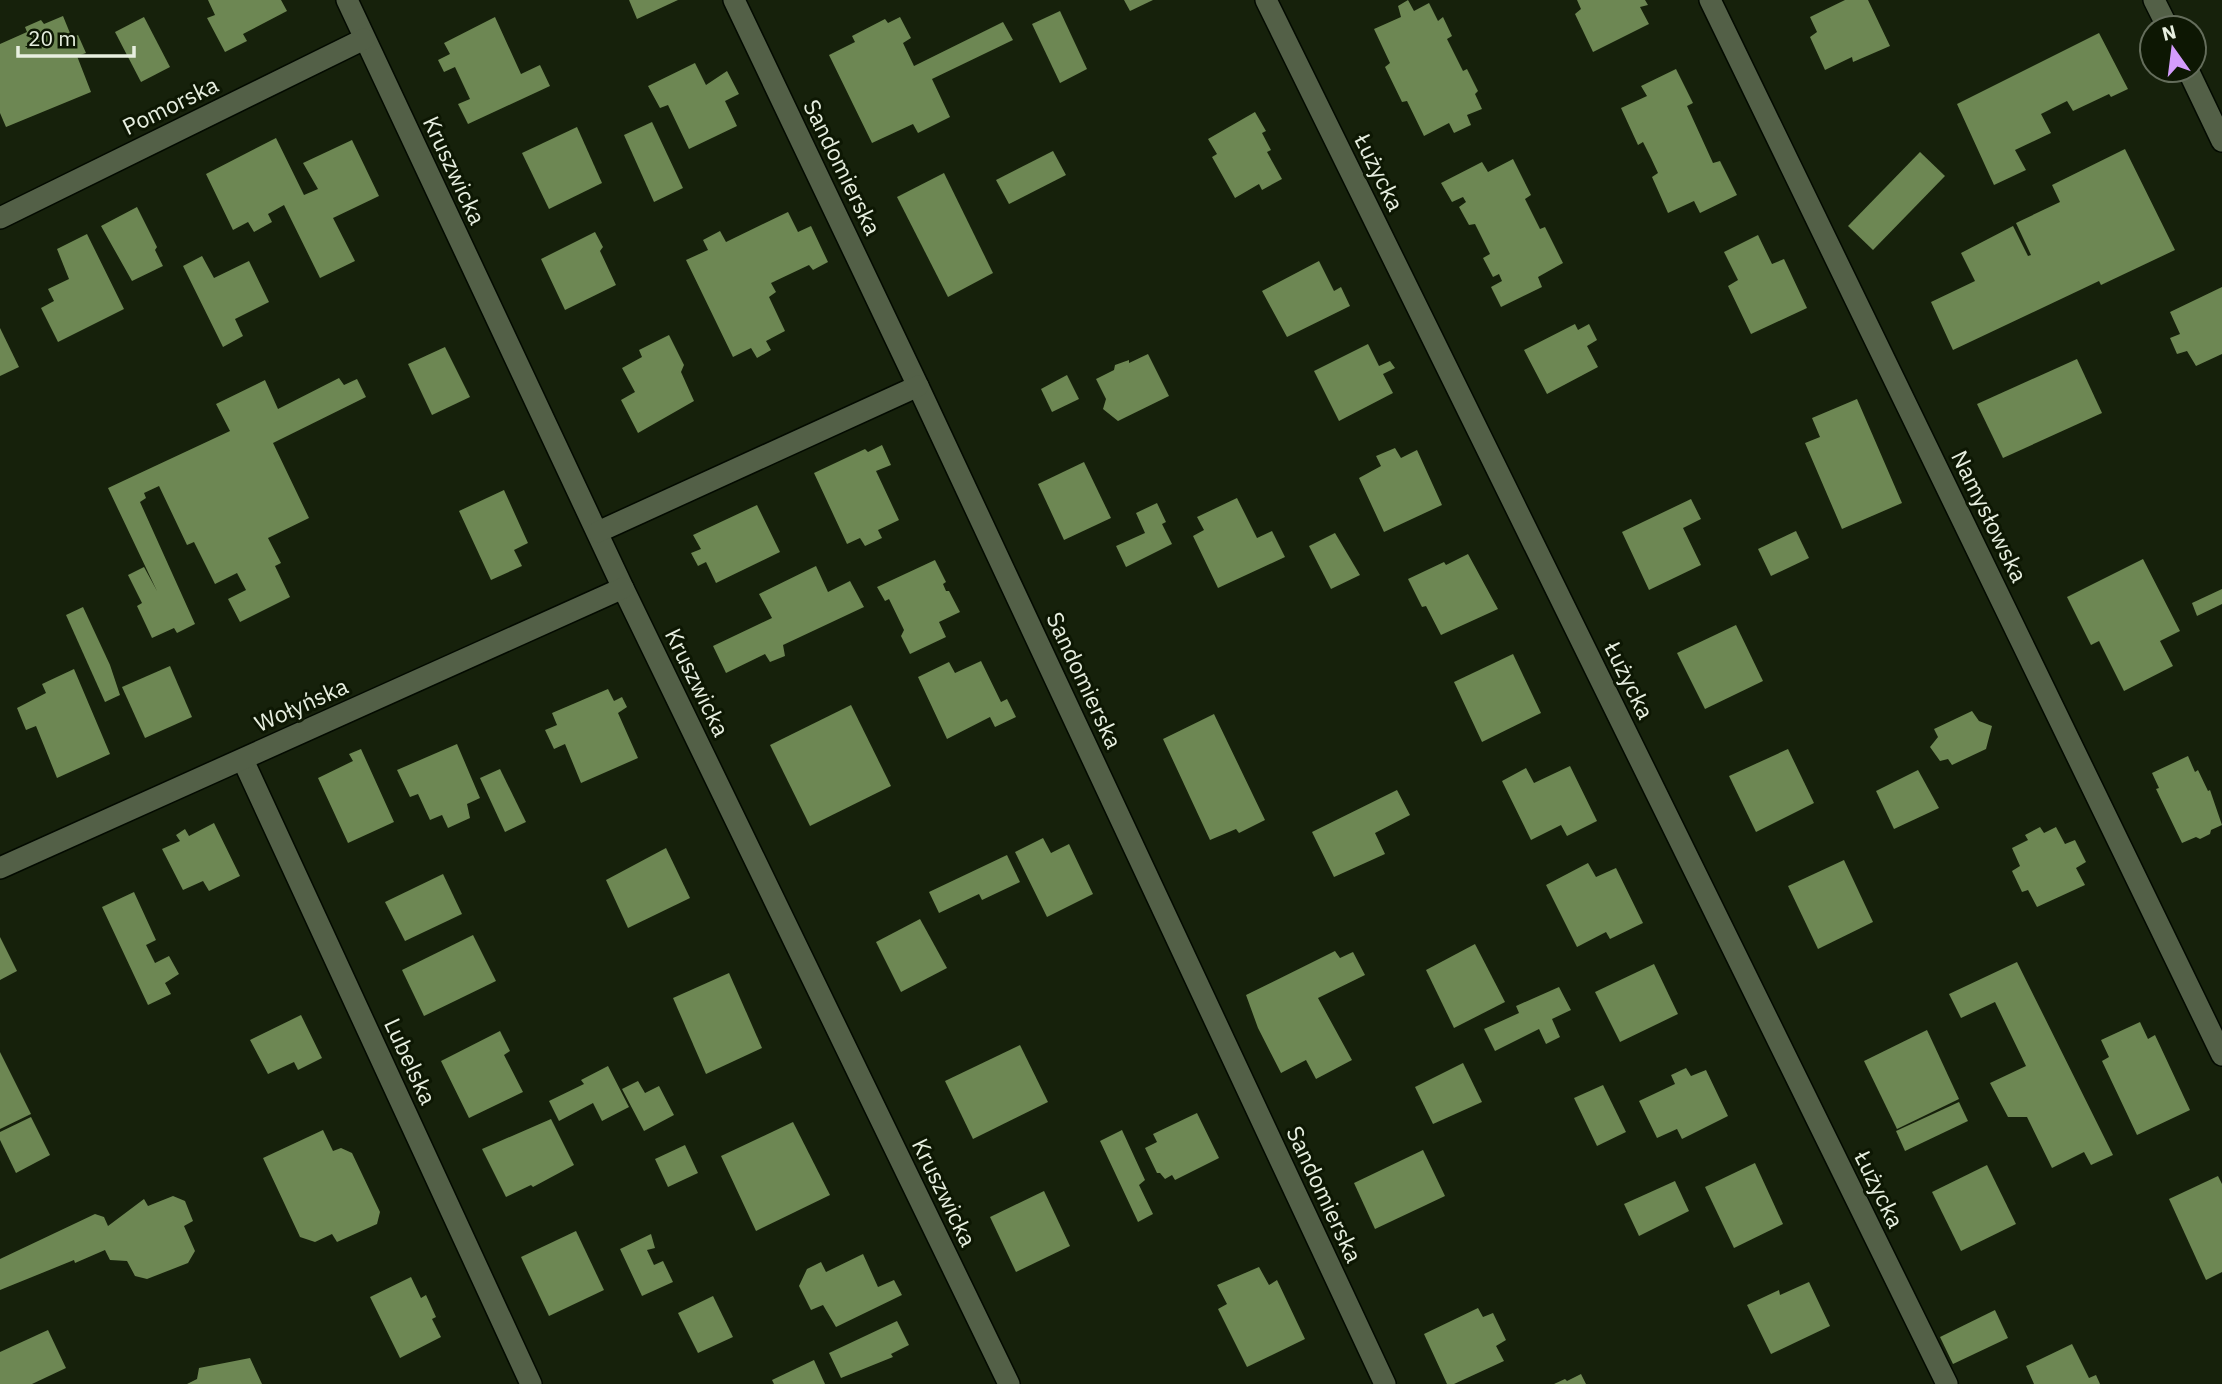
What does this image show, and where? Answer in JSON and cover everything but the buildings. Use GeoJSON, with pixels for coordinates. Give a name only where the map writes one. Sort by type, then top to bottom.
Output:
{"type":"FeatureCollection","features":[{"type":"Feature","properties":{"kind":"street","name":"Kruszwicka"},"geometry":{"type":"LineString","coordinates":[[346,0],[623,588],[1009,1384]]}},
{"type":"Feature","properties":{"kind":"street","name":"Sandomierska"},"geometry":{"type":"LineString","coordinates":[[734,0],[918,386],[1385,1384]]}},
{"type":"Feature","properties":{"kind":"street","name":"Namysłowska"},"geometry":{"type":"LineString","coordinates":[[1710,0],[2222,1055]]}},
{"type":"Feature","properties":{"kind":"street","name":"Łużycka"},"geometry":{"type":"LineString","coordinates":[[1271,2],[1947,1384]]}},
{"type":"Feature","properties":{"kind":"street","name":"Pomorska"},"geometry":{"type":"LineString","coordinates":[[0,218],[364,39]]}},
{"type":"Feature","properties":{"kind":"street"},"geometry":{"type":"LineString","coordinates":[[2195,84],[2222,141]]}},
{"type":"Feature","properties":{"kind":"street"},"geometry":{"type":"LineString","coordinates":[[598,532],[918,386]]}},
{"type":"Feature","properties":{"kind":"street","name":"Wołyńska"},"geometry":{"type":"LineString","coordinates":[[0,868],[623,588]]}},
{"type":"Feature","properties":{"kind":"street","name":"Lubelska"},"geometry":{"type":"LineString","coordinates":[[243,760],[531,1384]]}}]}
